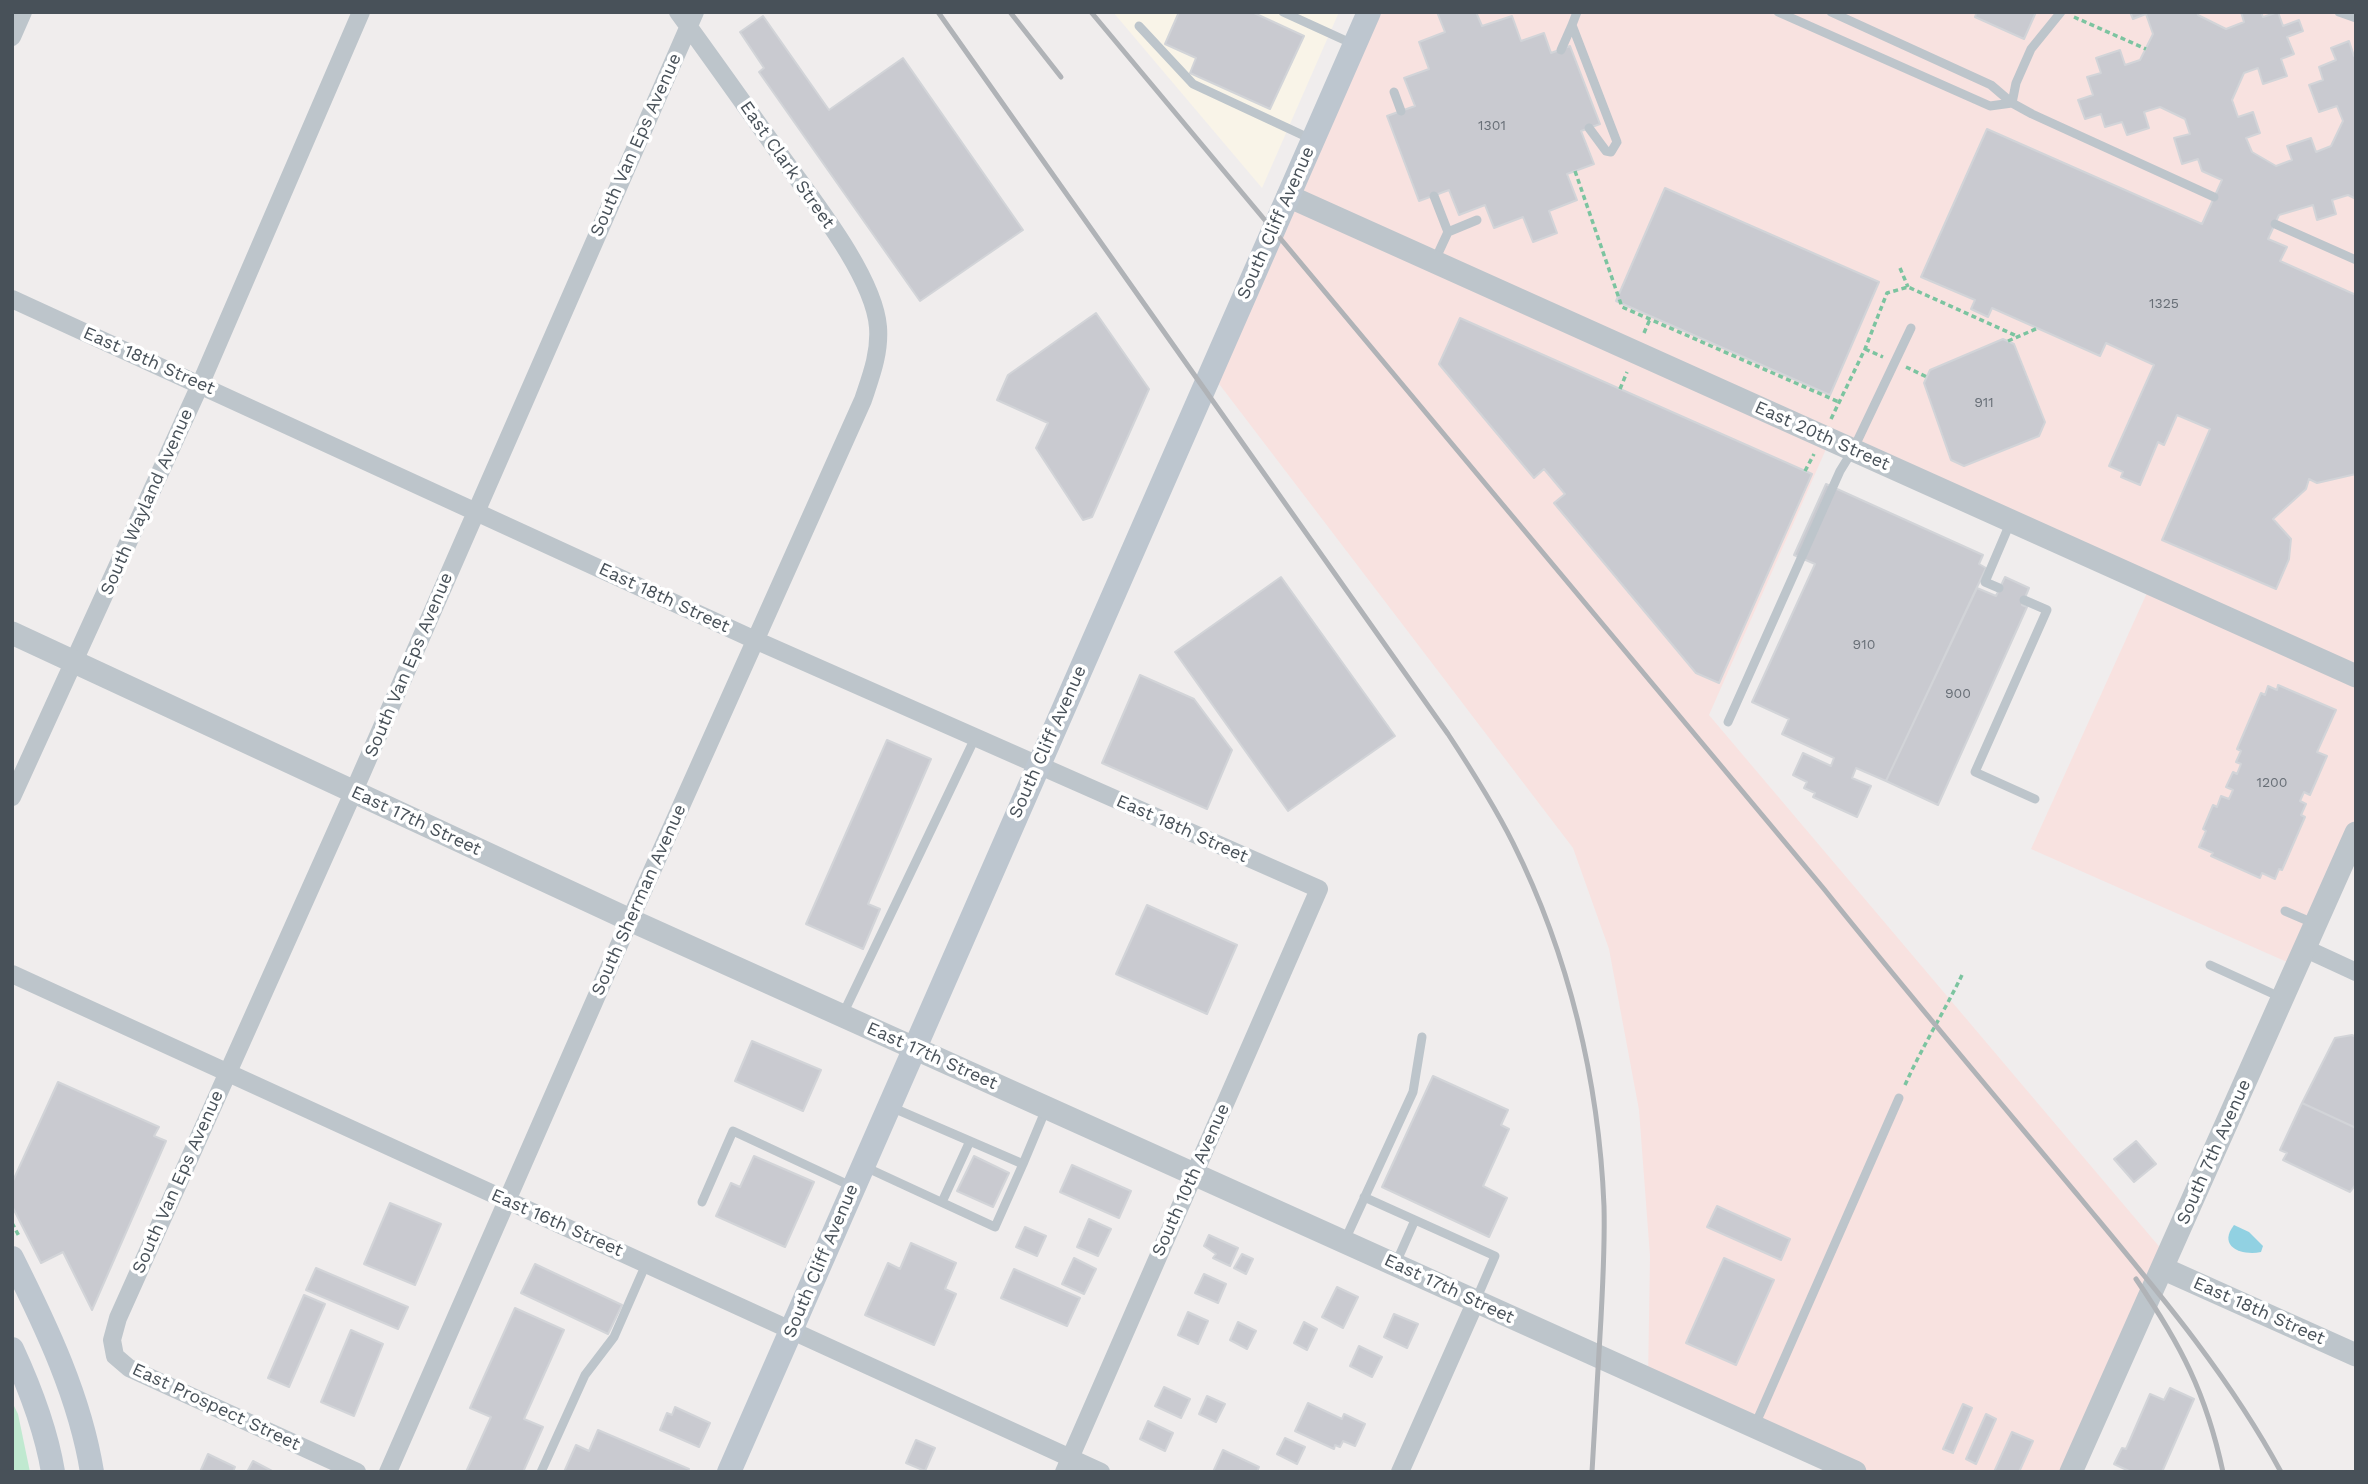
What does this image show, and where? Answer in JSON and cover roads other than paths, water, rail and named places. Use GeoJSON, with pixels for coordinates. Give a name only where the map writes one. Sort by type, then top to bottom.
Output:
{"type":"FeatureCollection","features":[{"type":"Feature","properties":{"kind":"main road","name":"South Cliff Avenue"},"geometry":{"type":"LineString","coordinates":[[729,1472],[1368,12]]}},
{"type":"Feature","properties":{"kind":"main road"},"geometry":{"type":"LineString","coordinates":[[12,1258],[74,1398],[88,1444],[92,1472]]}},
{"type":"Feature","properties":{"kind":"main road"},"geometry":{"type":"LineString","coordinates":[[12,1349],[37,1410],[53,1472]]}},
{"type":"Feature","properties":{"kind":"street"},"geometry":{"type":"LineString","coordinates":[[12,37],[23,12]]}},
{"type":"Feature","properties":{"kind":"street","name":"South Wayland Avenue"},"geometry":{"type":"LineString","coordinates":[[12,797],[200,385],[361,12]]}},
{"type":"Feature","properties":{"kind":"street","name":"East Clark Street"},"geometry":{"type":"LineString","coordinates":[[687,17],[856,267],[878,326]]}},
{"type":"Feature","properties":{"kind":"street","name":"South Van Eps Avenue"},"geometry":{"type":"LineString","coordinates":[[115,1356],[112,1340],[118,1318],[354,793],[687,17]]}},
{"type":"Feature","properties":{"kind":"street","name":"East 20th Street"},"geometry":{"type":"LineString","coordinates":[[1288,196],[2356,676]]}},
{"type":"Feature","properties":{"kind":"street","name":"East 18th Street"},"geometry":{"type":"LineString","coordinates":[[12,299],[755,640],[1319,889]]}},
{"type":"Feature","properties":{"kind":"street","name":"South Sherman Avenue"},"geometry":{"type":"LineString","coordinates":[[388,1472],[863,400],[876,362],[878,326]]}},
{"type":"Feature","properties":{"kind":"street","name":"East 17th Street"},"geometry":{"type":"LineString","coordinates":[[12,634],[631,920],[1854,1472]]}},
{"type":"Feature","properties":{"kind":"street","name":"South 7th Avenue"},"geometry":{"type":"LineString","coordinates":[[2071,1472],[2356,833]]}},
{"type":"Feature","properties":{"kind":"street","name":"South 10th Avenue"},"geometry":{"type":"LineString","coordinates":[[1067,1465],[1319,889]]}},
{"type":"Feature","properties":{"kind":"street"},"geometry":{"type":"LineString","coordinates":[[2304,948],[2356,972]]}},
{"type":"Feature","properties":{"kind":"street","name":"East 16th Street"},"geometry":{"type":"LineString","coordinates":[[12,974],[791,1329],[1067,1465],[1101,1472]]}},
{"type":"Feature","properties":{"kind":"street","name":"East 18th Street"},"geometry":{"type":"LineString","coordinates":[[2162,1268],[2356,1355]]}},
{"type":"Feature","properties":{"kind":"street"},"geometry":{"type":"LineString","coordinates":[[1400,1472],[1476,1301]]}},
{"type":"Feature","properties":{"kind":"street","name":"East Prospect Street"},"geometry":{"type":"LineString","coordinates":[[115,1356],[129,1368],[357,1472]]}},
{"type":"Feature","properties":{"kind":"lane"},"geometry":{"type":"LineString","coordinates":[[1283,12],[1354,45]]}},
{"type":"Feature","properties":{"kind":"lane"},"geometry":{"type":"LineString","coordinates":[[1561,50],[1577,12]]}},
{"type":"Feature","properties":{"kind":"lane"},"geometry":{"type":"LineString","coordinates":[[1778,12],[1990,106],[2012,103]]}},
{"type":"Feature","properties":{"kind":"lane"},"geometry":{"type":"LineString","coordinates":[[1831,12],[1991,85],[2012,103],[2214,197]]}},
{"type":"Feature","properties":{"kind":"lane"},"geometry":{"type":"LineString","coordinates":[[2012,103],[2016,83],[2031,49],[2061,12]]}},
{"type":"Feature","properties":{"kind":"lane"},"geometry":{"type":"LineString","coordinates":[[2339,12],[2356,18]]}},
{"type":"Feature","properties":{"kind":"lane"},"geometry":{"type":"LineString","coordinates":[[1572,25],[1617,142],[1611,152],[1606,151],[1588,128]]}},
{"type":"Feature","properties":{"kind":"lane"},"geometry":{"type":"LineString","coordinates":[[1139,26],[1192,84],[1313,140]]}},
{"type":"Feature","properties":{"kind":"lane"},"geometry":{"type":"LineString","coordinates":[[1884,58],[1892,40]]}},
{"type":"Feature","properties":{"kind":"lane"},"geometry":{"type":"LineString","coordinates":[[1394,92],[1402,111]]}},
{"type":"Feature","properties":{"kind":"lane"},"geometry":{"type":"LineString","coordinates":[[1434,196],[1448,232]]}},
{"type":"Feature","properties":{"kind":"lane"},"geometry":{"type":"LineString","coordinates":[[1435,262],[1448,232],[1477,220]]}},
{"type":"Feature","properties":{"kind":"lane"},"geometry":{"type":"LineString","coordinates":[[2275,224],[2356,260]]}},
{"type":"Feature","properties":{"kind":"lane"},"geometry":{"type":"LineString","coordinates":[[1728,722],[1840,471],[1853,450],[1911,328]]}},
{"type":"Feature","properties":{"kind":"lane"},"geometry":{"type":"LineString","coordinates":[[1999,589],[1985,582],[2011,521]]}},
{"type":"Feature","properties":{"kind":"lane"},"geometry":{"type":"LineString","coordinates":[[2024,600],[2047,610],[1975,772],[2035,799]]}},
{"type":"Feature","properties":{"kind":"lane"},"geometry":{"type":"LineString","coordinates":[[842,1015],[975,738]]}},
{"type":"Feature","properties":{"kind":"lane"},"geometry":{"type":"LineString","coordinates":[[2286,911],[2315,924]]}},
{"type":"Feature","properties":{"kind":"lane"},"geometry":{"type":"LineString","coordinates":[[2210,965],[2282,998]]}},
{"type":"Feature","properties":{"kind":"lane"},"geometry":{"type":"LineString","coordinates":[[1344,1241],[1412,1092],[1422,1037]]}},
{"type":"Feature","properties":{"kind":"lane"},"geometry":{"type":"LineString","coordinates":[[1754,1426],[1899,1098]]}},
{"type":"Feature","properties":{"kind":"lane"},"geometry":{"type":"LineString","coordinates":[[888,1106],[1023,1164]]}},
{"type":"Feature","properties":{"kind":"lane"},"geometry":{"type":"LineString","coordinates":[[702,1202],[733,1131],[857,1176],[942,1202],[995,1227],[1047,1107]]}},
{"type":"Feature","properties":{"kind":"lane"},"geometry":{"type":"LineString","coordinates":[[942,1202],[970,1141]]}},
{"type":"Feature","properties":{"kind":"lane"},"geometry":{"type":"LineString","coordinates":[[1364,1197],[1495,1255],[1476,1301]]}},
{"type":"Feature","properties":{"kind":"lane"},"geometry":{"type":"LineString","coordinates":[[1395,1264],[1415,1220]]}},
{"type":"Feature","properties":{"kind":"lane"},"geometry":{"type":"LineString","coordinates":[[541,1472],[585,1375],[614,1337],[646,1264]]}},
{"type":"Feature","properties":{"kind":"water"},"geometry":{"type":"Polygon","coordinates":[[[2234,1225],[2249,1232],[2263,1246],[2261,1252],[2246,1253],[2230,1244],[2228,1239],[2234,1225]]]}},
{"type":"Feature","properties":{"kind":"railway"},"geometry":{"type":"LineString","coordinates":[[938,12],[1448,734],[1498,815],[1533,886],[1565,974],[1578,1020],[1596,1113],[1601,1159],[1604,1262],[1592,1472]]}},
{"type":"Feature","properties":{"kind":"railway"},"geometry":{"type":"LineString","coordinates":[[1010,12],[1061,77]]}},
{"type":"Feature","properties":{"kind":"railway"},"geometry":{"type":"LineString","coordinates":[[1091,12],[2135,1264],[2237,1399],[2281,1472]]}},
{"type":"Feature","properties":{"kind":"railway"},"geometry":{"type":"LineString","coordinates":[[2136,1279],[2179,1348],[2190,1371],[2209,1418],[2223,1472]]}}]}
